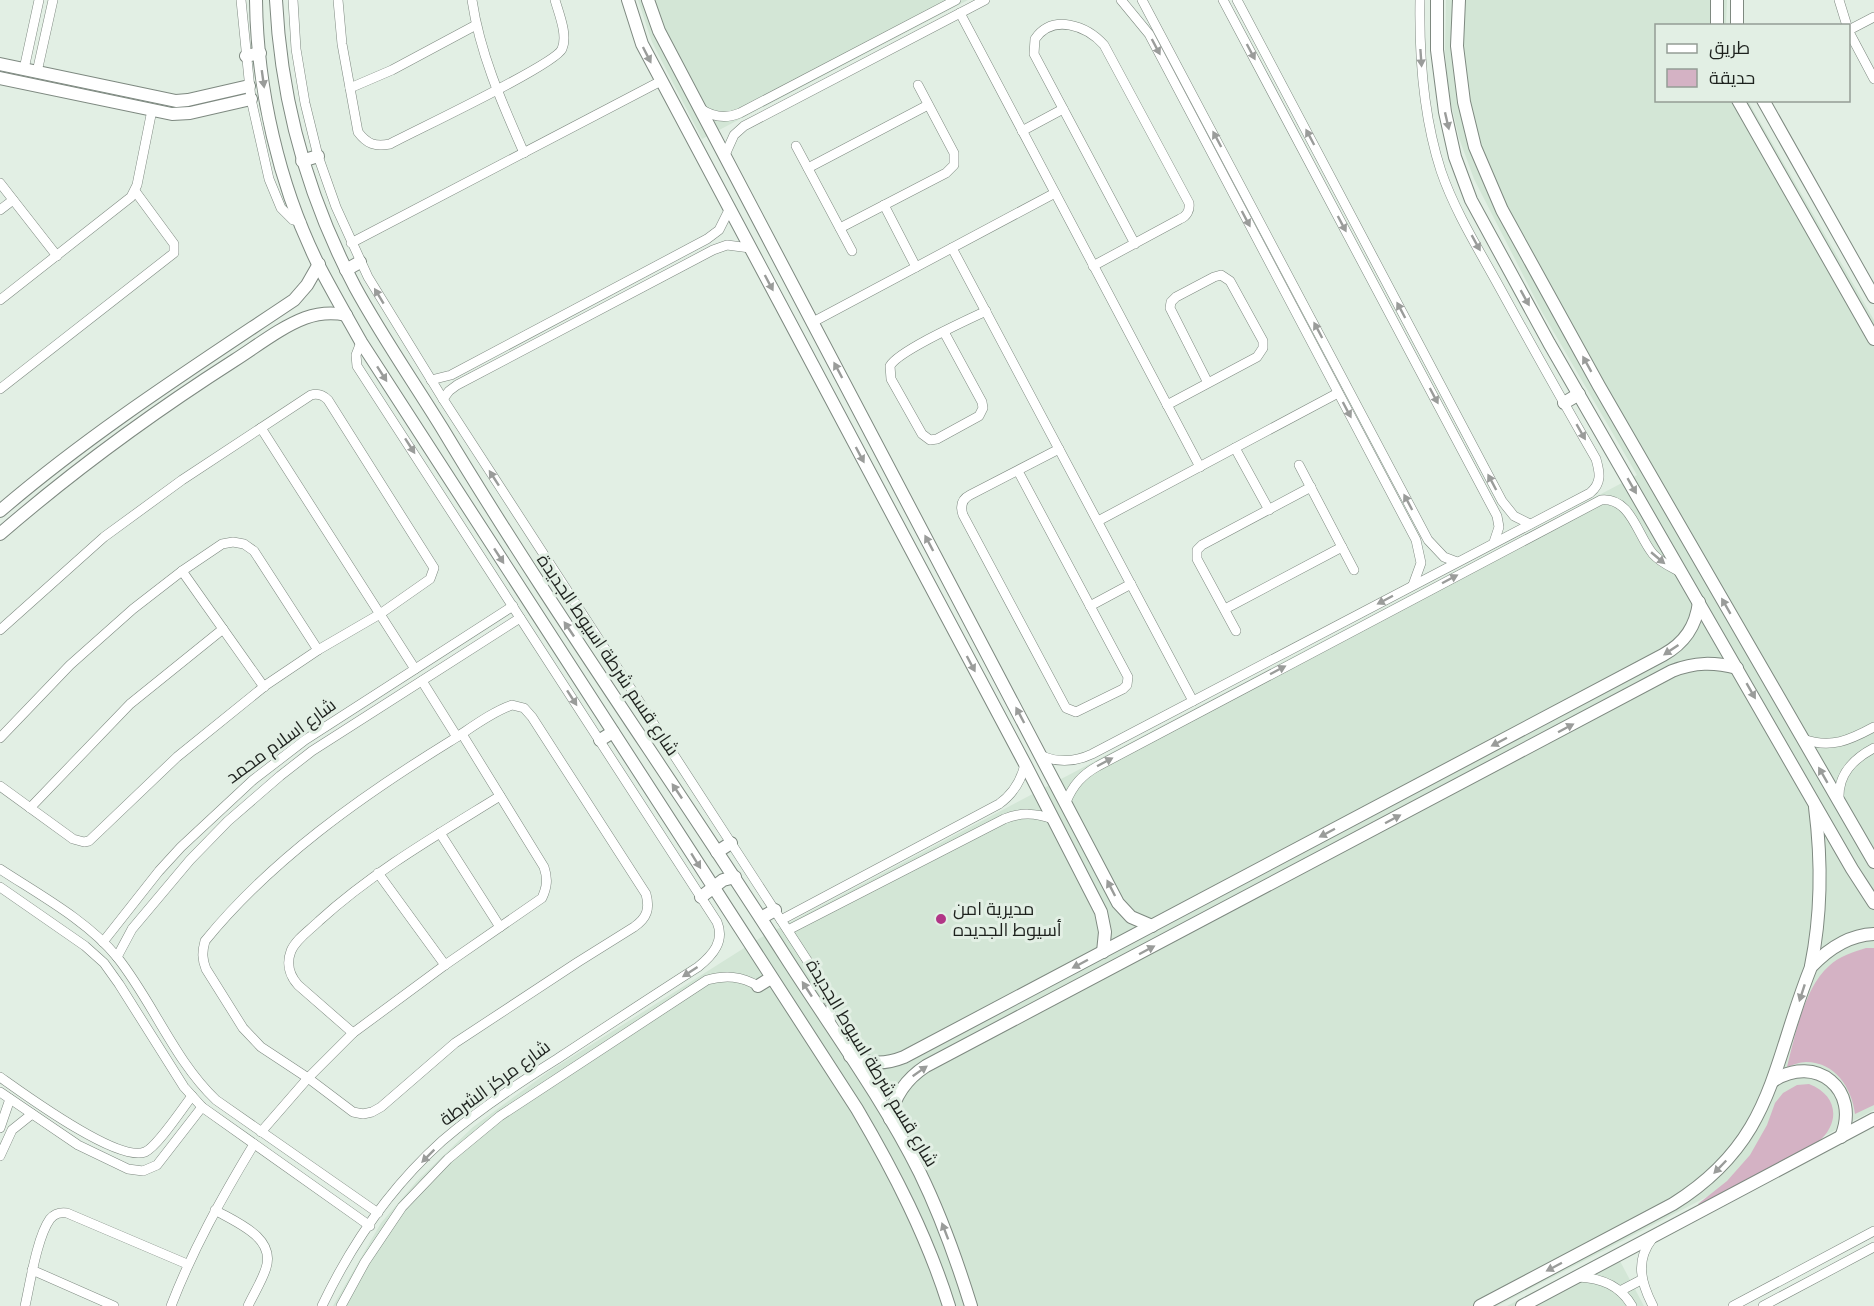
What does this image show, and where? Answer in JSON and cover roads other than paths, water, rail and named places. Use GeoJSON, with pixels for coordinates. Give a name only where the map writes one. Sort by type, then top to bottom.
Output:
{"type":"FeatureCollection","features":[{"type":"Feature","properties":{"kind":"main road"},"geometry":{"type":"LineString","coordinates":[[628,0],[642,44],[661,81],[1025,764],[1103,919],[1105,932],[1103,952]]}},
{"type":"Feature","properties":{"kind":"main road"},"geometry":{"type":"LineString","coordinates":[[648,0],[659,31],[1122,908],[1131,917],[1152,926]]}},
{"type":"Feature","properties":{"kind":"main road"},"geometry":{"type":"LineString","coordinates":[[1437,0],[1436,29],[1445,112],[1455,156],[1471,200],[1579,394],[1874,903]]}},
{"type":"Feature","properties":{"kind":"main road"},"geometry":{"type":"LineString","coordinates":[[1459,0],[1458,65],[1464,102],[1475,147],[1502,210],[1569,333],[1874,862]]}},
{"type":"Feature","properties":{"kind":"main road"},"geometry":{"type":"LineString","coordinates":[[1717,0],[1717,24]]}},
{"type":"Feature","properties":{"kind":"main road"},"geometry":{"type":"LineString","coordinates":[[1737,0],[1737,24]]}},
{"type":"Feature","properties":{"kind":"main road"},"geometry":{"type":"LineString","coordinates":[[256,2],[276,1]]}},
{"type":"Feature","properties":{"kind":"main road","name":"شارع قسم شرطة اسيوط الجديدة"},"geometry":{"type":"LineString","coordinates":[[276,1],[283,75],[302,161],[346,270],[374,321],[493,512],[735,877],[890,1119],[933,1201],[971,1306]]}},
{"type":"Feature","properties":{"kind":"main road","name":"شارع قسم شرطة اسيوط الجديدة"},"geometry":{"type":"LineString","coordinates":[[256,2],[260,53],[271,124],[280,159],[301,222],[319,264],[346,315],[857,1109],[891,1165],[910,1205],[938,1272],[947,1301]]}},
{"type":"Feature","properties":{"kind":"main road"},"geometry":{"type":"LineString","coordinates":[[246,56],[260,53]]}},
{"type":"Feature","properties":{"kind":"main road"},"geometry":{"type":"LineString","coordinates":[[0,64],[179,101],[249,86]]}},
{"type":"Feature","properties":{"kind":"main road"},"geometry":{"type":"LineString","coordinates":[[0,78],[172,114],[186,114],[251,99]]}},
{"type":"Feature","properties":{"kind":"main road"},"geometry":{"type":"LineString","coordinates":[[90,97],[93,83]]}},
{"type":"Feature","properties":{"kind":"main road"},"geometry":{"type":"LineString","coordinates":[[1739,102],[1874,339]]}},
{"type":"Feature","properties":{"kind":"main road"},"geometry":{"type":"LineString","coordinates":[[1763,102],[1874,297]]}},
{"type":"Feature","properties":{"kind":"main road"},"geometry":{"type":"LineString","coordinates":[[302,161],[318,156]]}},
{"type":"Feature","properties":{"kind":"main road"},"geometry":{"type":"LineString","coordinates":[[301,222],[322,214]]}},
{"type":"Feature","properties":{"kind":"main road"},"geometry":{"type":"LineString","coordinates":[[346,270],[360,262]]}},
{"type":"Feature","properties":{"kind":"main road"},"geometry":{"type":"LineString","coordinates":[[0,512],[46,473],[98,434],[294,300],[307,285],[319,264]]}},
{"type":"Feature","properties":{"kind":"main road"},"geometry":{"type":"LineString","coordinates":[[781,306],[799,296]]}},
{"type":"Feature","properties":{"kind":"main road"},"geometry":{"type":"LineString","coordinates":[[0,534],[58,484],[143,421],[235,360],[302,319],[324,313],[346,315]]}},
{"type":"Feature","properties":{"kind":"main road"},"geometry":{"type":"LineString","coordinates":[[1550,343],[1569,333]]}},
{"type":"Feature","properties":{"kind":"main road"},"geometry":{"type":"LineString","coordinates":[[1564,403],[1579,394]]}},
{"type":"Feature","properties":{"kind":"main road"},"geometry":{"type":"LineString","coordinates":[[478,523],[493,512]]}},
{"type":"Feature","properties":{"kind":"main road"},"geometry":{"type":"LineString","coordinates":[[1683,573],[1701,563]]}},
{"type":"Feature","properties":{"kind":"main road"},"geometry":{"type":"LineString","coordinates":[[850,1056],[883,1064],[904,1057],[1673,649],[1689,633],[1698,613],[1699,602]]}},
{"type":"Feature","properties":{"kind":"main road"},"geometry":{"type":"LineString","coordinates":[[959,642],[976,633]]}},
{"type":"Feature","properties":{"kind":"main road"},"geometry":{"type":"LineString","coordinates":[[890,1119],[901,1089],[908,1080],[926,1066],[1672,671],[1711,663],[1737,668]]}},
{"type":"Feature","properties":{"kind":"main road"},"geometry":{"type":"LineString","coordinates":[[600,740],[614,732]]}},
{"type":"Feature","properties":{"kind":"main road"},"geometry":{"type":"LineString","coordinates":[[1480,1306],[1673,1204],[1699,1187],[1721,1167],[1747,1135],[1766,1101],[1811,967],[1818,934],[1821,887],[1814,800]]}},
{"type":"Feature","properties":{"kind":"main road"},"geometry":{"type":"LineString","coordinates":[[678,833],[697,822]]}},
{"type":"Feature","properties":{"kind":"main road"},"geometry":{"type":"LineString","coordinates":[[717,852],[731,843]]}},
{"type":"Feature","properties":{"kind":"main road"},"geometry":{"type":"LineString","coordinates":[[1298,849],[1307,865]]}},
{"type":"Feature","properties":{"kind":"main road"},"geometry":{"type":"LineString","coordinates":[[701,897],[723,880],[735,877]]}},
{"type":"Feature","properties":{"kind":"main road"},"geometry":{"type":"LineString","coordinates":[[761,918],[778,915]]}},
{"type":"Feature","properties":{"kind":"main road"},"geometry":{"type":"LineString","coordinates":[[1811,967],[1842,942],[1854,937],[1874,934]]}},
{"type":"Feature","properties":{"kind":"main road"},"geometry":{"type":"LineString","coordinates":[[758,986],[771,978]]}},
{"type":"Feature","properties":{"kind":"main road"},"geometry":{"type":"LineString","coordinates":[[1773,1081],[1792,1071],[1803,1070],[1824,1076],[1832,1082],[1839,1089],[1846,1108],[1845,1127],[1841,1137]]}},
{"type":"Feature","properties":{"kind":"main road"},"geometry":{"type":"LineString","coordinates":[[1522,1306],[1874,1119]]}},
{"type":"Feature","properties":{"kind":"main road"},"geometry":{"type":"LineString","coordinates":[[938,1272],[946,1274],[954,1270],[957,1265]]}},
{"type":"Feature","properties":{"kind":"main road"},"geometry":{"type":"LineString","coordinates":[[947,1301],[953,1289],[966,1290]]}},
{"type":"Feature","properties":{"kind":"street"},"geometry":{"type":"LineString","coordinates":[[24,69],[39,0]]}},
{"type":"Feature","properties":{"kind":"street"},"geometry":{"type":"LineString","coordinates":[[38,72],[53,0]]}},
{"type":"Feature","properties":{"kind":"street"},"geometry":{"type":"LineString","coordinates":[[241,0],[251,99],[273,192],[286,215],[301,222]]}},
{"type":"Feature","properties":{"kind":"street"},"geometry":{"type":"LineString","coordinates":[[293,0],[296,49],[318,156],[336,207],[360,262],[443,399],[828,995],[831,1004],[830,1026]]}},
{"type":"Feature","properties":{"kind":"street"},"geometry":{"type":"LineString","coordinates":[[338,0],[342,44],[358,132],[372,145],[381,146],[390,144],[556,58],[560,53],[564,36],[555,0]]}},
{"type":"Feature","properties":{"kind":"street"},"geometry":{"type":"LineString","coordinates":[[472,0],[476,25],[496,90],[524,153]]}},
{"type":"Feature","properties":{"kind":"street"},"geometry":{"type":"LineString","coordinates":[[700,108],[717,116],[735,115],[956,0]]}},
{"type":"Feature","properties":{"kind":"street"},"geometry":{"type":"LineString","coordinates":[[725,155],[734,135],[744,126],[985,0]]}},
{"type":"Feature","properties":{"kind":"street"},"geometry":{"type":"LineString","coordinates":[[1121,0],[1149,34],[1419,547],[1420,563],[1413,585]]}},
{"type":"Feature","properties":{"kind":"street"},"geometry":{"type":"LineString","coordinates":[[1142,0],[1428,540],[1444,556],[1457,562]]}},
{"type":"Feature","properties":{"kind":"street"},"geometry":{"type":"LineString","coordinates":[[1223,0],[1497,516],[1499,527],[1494,542]]}},
{"type":"Feature","properties":{"kind":"street"},"geometry":{"type":"LineString","coordinates":[[1237,0],[1502,501],[1514,516],[1530,524]]}},
{"type":"Feature","properties":{"kind":"street"},"geometry":{"type":"LineString","coordinates":[[1042,756],[1067,761],[1084,758],[1590,493],[1599,482],[1600,471],[1596,459],[1460,214],[1441,170],[1429,120],[1422,73],[1419,38],[1420,0]]}},
{"type":"Feature","properties":{"kind":"street"},"geometry":{"type":"LineString","coordinates":[[1839,0],[1846,24]]}},
{"type":"Feature","properties":{"kind":"street"},"geometry":{"type":"LineString","coordinates":[[960,13],[1200,467]]}},
{"type":"Feature","properties":{"kind":"street"},"geometry":{"type":"LineString","coordinates":[[1850,29],[1874,17]]}},
{"type":"Feature","properties":{"kind":"street"},"geometry":{"type":"LineString","coordinates":[[1093,266],[1135,244],[1183,218],[1188,213],[1189,203],[1109,52],[1100,41],[1077,27],[1063,24],[1044,30],[1035,39],[1033,48],[1036,58],[1135,244]]}},
{"type":"Feature","properties":{"kind":"street"},"geometry":{"type":"LineString","coordinates":[[350,88],[392,70],[476,25]]}},
{"type":"Feature","properties":{"kind":"street"},"geometry":{"type":"LineString","coordinates":[[1850,32],[1874,80]]}},
{"type":"Feature","properties":{"kind":"street"},"geometry":{"type":"LineString","coordinates":[[351,243],[661,81]]}},
{"type":"Feature","properties":{"kind":"street"},"geometry":{"type":"LineString","coordinates":[[803,81],[808,92]]}},
{"type":"Feature","properties":{"kind":"street"},"geometry":{"type":"LineString","coordinates":[[840,228],[945,173],[954,165],[954,153],[918,86]]}},
{"type":"Feature","properties":{"kind":"street"},"geometry":{"type":"LineString","coordinates":[[808,168],[928,105]]}},
{"type":"Feature","properties":{"kind":"street"},"geometry":{"type":"LineString","coordinates":[[1022,131],[1063,109]]}},
{"type":"Feature","properties":{"kind":"street"},"geometry":{"type":"LineString","coordinates":[[0,300],[128,200],[135,191],[152,110]]}},
{"type":"Feature","properties":{"kind":"street"},"geometry":{"type":"LineString","coordinates":[[796,146],[852,251]]}},
{"type":"Feature","properties":{"kind":"street"},"geometry":{"type":"LineString","coordinates":[[1227,184],[1238,178]]}},
{"type":"Feature","properties":{"kind":"street"},"geometry":{"type":"LineString","coordinates":[[0,183],[57,256]]}},
{"type":"Feature","properties":{"kind":"street"},"geometry":{"type":"LineString","coordinates":[[0,389],[174,253],[174,244],[135,191]]}},
{"type":"Feature","properties":{"kind":"street"},"geometry":{"type":"LineString","coordinates":[[813,322],[1055,193]]}},
{"type":"Feature","properties":{"kind":"street"},"geometry":{"type":"LineString","coordinates":[[0,210],[13,200]]}},
{"type":"Feature","properties":{"kind":"street"},"geometry":{"type":"LineString","coordinates":[[884,205],[916,267]]}},
{"type":"Feature","properties":{"kind":"street"},"geometry":{"type":"LineString","coordinates":[[431,380],[451,375],[707,239],[719,230],[729,210]]}},
{"type":"Feature","properties":{"kind":"street"},"geometry":{"type":"LineString","coordinates":[[443,399],[457,385],[713,250],[727,245],[750,248]]}},
{"type":"Feature","properties":{"kind":"street"},"geometry":{"type":"LineString","coordinates":[[952,248],[1193,701]]}},
{"type":"Feature","properties":{"kind":"street"},"geometry":{"type":"LineString","coordinates":[[1361,260],[1372,254]]}},
{"type":"Feature","properties":{"kind":"street"},"geometry":{"type":"LineString","coordinates":[[1167,405],[1257,357],[1263,348],[1263,341],[1230,281],[1221,275],[1176,297],[1170,305],[1171,313],[1208,383]]}},
{"type":"Feature","properties":{"kind":"street"},"geometry":{"type":"LineString","coordinates":[[944,332],[984,408],[979,416],[937,439],[930,440],[922,434],[891,379],[889,370],[895,358],[944,332],[986,310]]}},
{"type":"Feature","properties":{"kind":"street"},"geometry":{"type":"LineString","coordinates":[[362,342],[356,355],[357,366],[701,897]]}},
{"type":"Feature","properties":{"kind":"street"},"geometry":{"type":"LineString","coordinates":[[1098,521],[1338,393]]}},
{"type":"Feature","properties":{"kind":"street"},"geometry":{"type":"LineString","coordinates":[[0,630],[101,539],[182,480],[311,395],[316,394],[325,397],[433,564],[432,576],[380,614],[318,650],[264,687],[177,757],[89,841],[78,842],[73,839],[0,786]]}},
{"type":"Feature","properties":{"kind":"street"},"geometry":{"type":"LineString","coordinates":[[261,428],[416,669]]}},
{"type":"Feature","properties":{"kind":"street"},"geometry":{"type":"LineString","coordinates":[[1364,442],[1374,437]]}},
{"type":"Feature","properties":{"kind":"street"},"geometry":{"type":"LineString","coordinates":[[1235,448],[1269,510]]}},
{"type":"Feature","properties":{"kind":"street"},"geometry":{"type":"LineString","coordinates":[[1018,471],[1128,680],[1123,688],[1080,711],[1072,712],[1066,708],[962,511],[962,504],[968,496],[1059,450]]}},
{"type":"Feature","properties":{"kind":"street"},"geometry":{"type":"LineString","coordinates":[[1299,465],[1354,570]]}},
{"type":"Feature","properties":{"kind":"street"},"geometry":{"type":"LineString","coordinates":[[1236,631],[1197,559],[1197,550],[1202,545],[1311,487]]}},
{"type":"Feature","properties":{"kind":"street"},"geometry":{"type":"LineString","coordinates":[[1590,493],[1595,502]]}},
{"type":"Feature","properties":{"kind":"street"},"geometry":{"type":"LineString","coordinates":[[1066,802],[1075,784],[1089,771],[1595,502],[1614,500],[1624,507],[1654,555],[1683,573]]}},
{"type":"Feature","properties":{"kind":"street"},"geometry":{"type":"LineString","coordinates":[[0,738],[70,665],[133,609],[222,544],[233,542],[244,544],[254,550],[318,650]]}},
{"type":"Feature","properties":{"kind":"street"},"geometry":{"type":"LineString","coordinates":[[1225,609],[1342,546]]}},
{"type":"Feature","properties":{"kind":"street"},"geometry":{"type":"LineString","coordinates":[[182,571],[264,687]]}},
{"type":"Feature","properties":{"kind":"street"},"geometry":{"type":"LineString","coordinates":[[1090,606],[1131,584]]}},
{"type":"Feature","properties":{"kind":"street","name":"شارع اسلام محمد"},"geometry":{"type":"LineString","coordinates":[[103,942],[159,871],[228,801],[287,753],[513,606]]}},
{"type":"Feature","properties":{"kind":"street","name":"شارع اسلام محمد"},"geometry":{"type":"LineString","coordinates":[[117,957],[132,929],[190,860],[253,798],[307,755],[520,618]]}},
{"type":"Feature","properties":{"kind":"street"},"geometry":{"type":"LineString","coordinates":[[30,808],[130,704],[223,629]]}},
{"type":"Feature","properties":{"kind":"street"},"geometry":{"type":"LineString","coordinates":[[1320,634],[1326,645]]}},
{"type":"Feature","properties":{"kind":"street"},"geometry":{"type":"LineString","coordinates":[[261,1132],[308,1078],[353,1033],[445,965],[533,906],[542,898],[547,888],[544,867],[500,796],[422,681]]}},
{"type":"Feature","properties":{"kind":"street"},"geometry":{"type":"LineString","coordinates":[[518,705],[528,711],[646,894],[649,903],[647,913],[634,927],[455,1043],[381,1107],[372,1112],[363,1114],[353,1112],[308,1078],[261,1047],[243,1028],[202,960],[205,941],[274,869],[349,808],[506,707],[518,705]]}},
{"type":"Feature","properties":{"kind":"street"},"geometry":{"type":"LineString","coordinates":[[357,707],[364,718]]}},
{"type":"Feature","properties":{"kind":"street"},"geometry":{"type":"LineString","coordinates":[[1146,726],[1152,737]]}},
{"type":"Feature","properties":{"kind":"street"},"geometry":{"type":"LineString","coordinates":[[1803,739],[1820,744],[1838,743],[1874,727]]}},
{"type":"Feature","properties":{"kind":"street"},"geometry":{"type":"LineString","coordinates":[[1839,802],[1840,785],[1846,770],[1857,758],[1874,748]]}},
{"type":"Feature","properties":{"kind":"street"},"geometry":{"type":"LineString","coordinates":[[778,915],[999,804],[1014,791],[1023,774],[1025,764]]}},
{"type":"Feature","properties":{"kind":"street"},"geometry":{"type":"LineString","coordinates":[[353,1033],[298,986],[292,978],[289,965],[291,951],[339,903],[378,873],[500,796]]}},
{"type":"Feature","properties":{"kind":"street"},"geometry":{"type":"LineString","coordinates":[[788,930],[1004,819],[1023,814],[1053,819]]}},
{"type":"Feature","properties":{"kind":"street"},"geometry":{"type":"LineString","coordinates":[[440,833],[500,927]]}},
{"type":"Feature","properties":{"kind":"street"},"geometry":{"type":"LineString","coordinates":[[0,868],[76,920],[103,942],[131,976],[197,1079],[227,1109],[378,1213]]}},
{"type":"Feature","properties":{"kind":"street"},"geometry":{"type":"LineString","coordinates":[[378,873],[445,965]]}},
{"type":"Feature","properties":{"kind":"street"},"geometry":{"type":"LineString","coordinates":[[0,887],[85,946],[104,963],[192,1096],[202,1107],[370,1226]]}},
{"type":"Feature","properties":{"kind":"street","name":"شارع مركز الشرطة"},"geometry":{"type":"LineString","coordinates":[[322,1306],[378,1213],[419,1164],[465,1122],[705,961],[718,943],[720,935],[719,926],[701,897]]}},
{"type":"Feature","properties":{"kind":"street"},"geometry":{"type":"LineString","coordinates":[[119,984],[131,976]]}},
{"type":"Feature","properties":{"kind":"street","name":"شارع مركز الشرطة"},"geometry":{"type":"LineString","coordinates":[[341,1306],[365,1262],[402,1207],[424,1182],[473,1136],[707,980],[718,977],[739,977],[758,986]]}},
{"type":"Feature","properties":{"kind":"street"},"geometry":{"type":"LineString","coordinates":[[0,1077],[83,1132],[135,1154],[150,1150],[192,1096]]}},
{"type":"Feature","properties":{"kind":"street"},"geometry":{"type":"LineString","coordinates":[[0,1092],[78,1145],[128,1169],[143,1171],[158,1165],[202,1107]]}},
{"type":"Feature","properties":{"kind":"street"},"geometry":{"type":"LineString","coordinates":[[0,1128],[10,1099]]}},
{"type":"Feature","properties":{"kind":"street"},"geometry":{"type":"LineString","coordinates":[[0,1156],[12,1130],[45,1108]]}},
{"type":"Feature","properties":{"kind":"street"},"geometry":{"type":"LineString","coordinates":[[219,1120],[227,1109]]}},
{"type":"Feature","properties":{"kind":"street"},"geometry":{"type":"LineString","coordinates":[[171,1306],[187,1264],[215,1210],[254,1144]]}},
{"type":"Feature","properties":{"kind":"street"},"geometry":{"type":"LineString","coordinates":[[215,1210],[259,1237],[267,1252],[266,1269],[248,1306]]}},
{"type":"Feature","properties":{"kind":"street"},"geometry":{"type":"LineString","coordinates":[[25,1306],[32,1270],[48,1224],[51,1218],[62,1212],[187,1264]]}},
{"type":"Feature","properties":{"kind":"street"},"geometry":{"type":"LineString","coordinates":[[1733,1306],[1874,1231]]}},
{"type":"Feature","properties":{"kind":"street"},"geometry":{"type":"LineString","coordinates":[[1653,1236],[1642,1257],[1641,1280],[1653,1306]]}},
{"type":"Feature","properties":{"kind":"street"},"geometry":{"type":"LineString","coordinates":[[1768,1305],[1874,1247]]}},
{"type":"Feature","properties":{"kind":"street"},"geometry":{"type":"LineString","coordinates":[[351,1255],[365,1262]]}},
{"type":"Feature","properties":{"kind":"street"},"geometry":{"type":"LineString","coordinates":[[32,1270],[114,1306]]}},
{"type":"Feature","properties":{"kind":"street"},"geometry":{"type":"LineString","coordinates":[[1578,1276],[1598,1279],[1620,1291],[1632,1306]]}},
{"type":"Feature","properties":{"kind":"street"},"geometry":{"type":"LineString","coordinates":[[1620,1291],[1641,1280]]}},
{"type":"Feature","properties":{"kind":"place","name":"مديرية امن أسيوط الجديده"},"geometry":{"type":"Point","coordinates":[941,919]}}]}
